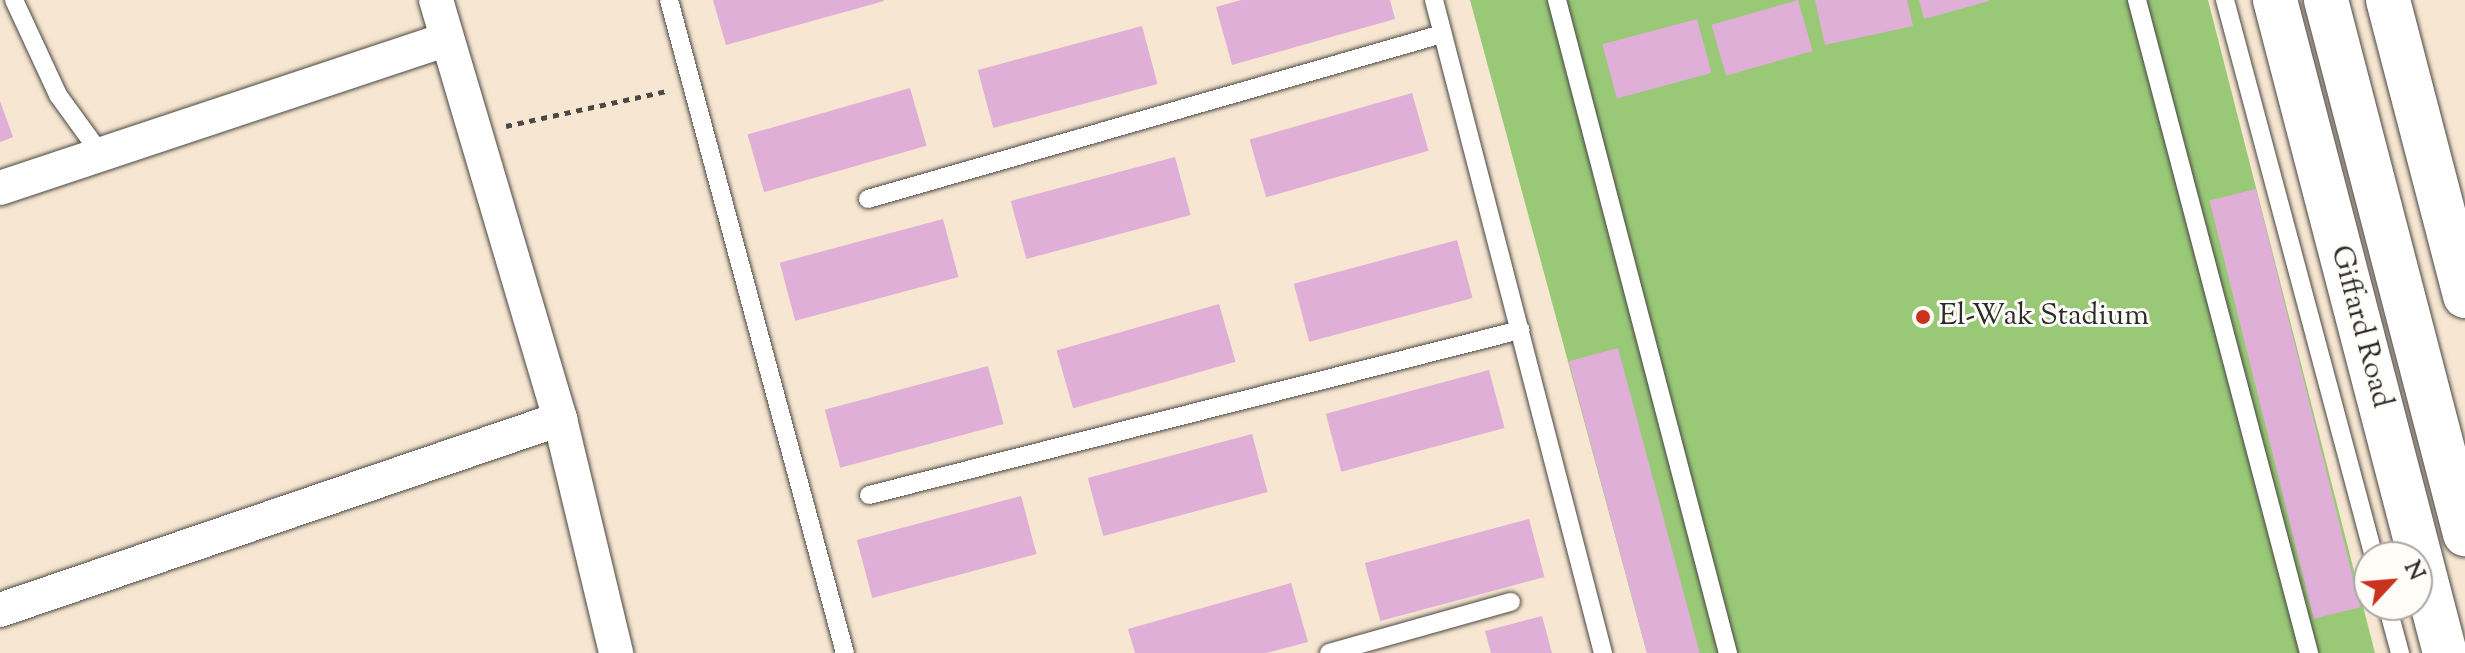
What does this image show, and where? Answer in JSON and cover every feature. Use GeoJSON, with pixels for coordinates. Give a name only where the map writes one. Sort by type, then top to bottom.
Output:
{"type":"FeatureCollection","features":[{"type":"Feature","properties":{"kind":"main road","name":"Giffard Road"},"geometry":{"type":"LineString","coordinates":[[2275,0],[2445,653]]}},
{"type":"Feature","properties":{"kind":"main road","name":"Giffard Road"},"geometry":{"type":"LineString","coordinates":[[2326,0],[2465,534]]}},
{"type":"Feature","properties":{"kind":"main road"},"geometry":{"type":"LineString","coordinates":[[2388,0],[2465,296]]}},
{"type":"Feature","properties":{"kind":"street"},"geometry":{"type":"LineString","coordinates":[[436,0],[560,419],[616,653]]}},
{"type":"Feature","properties":{"kind":"street"},"geometry":{"type":"LineString","coordinates":[[0,188],[447,39]]}},
{"type":"Feature","properties":{"kind":"street"},"geometry":{"type":"LineString","coordinates":[[0,610],[560,419]]}},
{"type":"Feature","properties":{"kind":"lane"},"geometry":{"type":"LineString","coordinates":[[14,0],[58,95],[100,153]]}},
{"type":"Feature","properties":{"kind":"lane"},"geometry":{"type":"LineString","coordinates":[[669,0],[845,653]]}},
{"type":"Feature","properties":{"kind":"lane"},"geometry":{"type":"LineString","coordinates":[[1434,0],[1603,653]]}},
{"type":"Feature","properties":{"kind":"lane"},"geometry":{"type":"LineString","coordinates":[[1557,0],[1728,653]]}},
{"type":"Feature","properties":{"kind":"lane"},"geometry":{"type":"LineString","coordinates":[[2137,0],[2309,653]]}},
{"type":"Feature","properties":{"kind":"lane"},"geometry":{"type":"LineString","coordinates":[[2225,0],[2370,541]]}},
{"type":"Feature","properties":{"kind":"lane"},"geometry":{"type":"LineString","coordinates":[[868,199],[1442,34]]}},
{"type":"Feature","properties":{"kind":"lane"},"geometry":{"type":"LineString","coordinates":[[869,495],[1520,330]]}},
{"type":"Feature","properties":{"kind":"lane"},"geometry":{"type":"LineString","coordinates":[[1329,653],[1392,644],[1511,602]]}},
{"type":"Feature","properties":{"kind":"lane"},"geometry":{"type":"LineString","coordinates":[[2391,621],[2400,653]]}},
{"type":"Feature","properties":{"kind":"path"},"geometry":{"type":"LineString","coordinates":[[476,141],[520,119],[654,95],[691,82]]}},
{"type":"Feature","properties":{"kind":"green space","name":"El-Wak Stadium"},"geometry":{"type":"Polygon","coordinates":[[[1470,0],[2208,0],[2353,567],[2353,621],[2367,621],[2375,653],[1647,653],[1470,0]]]}},
{"type":"Feature","properties":{"kind":"building"},"geometry":{"type":"Polygon","coordinates":[[[713,0],[883,0],[884,1],[726,45],[713,0]]]}},
{"type":"Feature","properties":{"kind":"building"},"geometry":{"type":"Polygon","coordinates":[[[1241,0],[1390,0],[1395,19],[1232,65],[1216,7],[1241,0]]]}},
{"type":"Feature","properties":{"kind":"building"},"geometry":{"type":"Polygon","coordinates":[[[1798,0],[1813,51],[1726,76],[1711,25],[1798,0]]]}},
{"type":"Feature","properties":{"kind":"building"},"geometry":{"type":"Polygon","coordinates":[[[1815,0],[1907,0],[1913,26],[1825,45],[1815,0]]]}},
{"type":"Feature","properties":{"kind":"building"},"geometry":{"type":"Polygon","coordinates":[[[1919,0],[1989,0],[1989,1],[1924,19],[1919,0]]]}},
{"type":"Feature","properties":{"kind":"building"},"geometry":{"type":"Polygon","coordinates":[[[1697,19],[1711,73],[1617,98],[1602,44],[1697,19]]]}},
{"type":"Feature","properties":{"kind":"building"},"geometry":{"type":"Polygon","coordinates":[[[1142,26],[1158,84],[993,128],[978,70],[1142,26]]]}},
{"type":"Feature","properties":{"kind":"building"},"geometry":{"type":"Polygon","coordinates":[[[910,88],[927,146],[764,192],[748,135],[910,88]]]}},
{"type":"Feature","properties":{"kind":"building"},"geometry":{"type":"Polygon","coordinates":[[[1412,93],[1429,151],[1266,197],[1250,140],[1412,93]]]}},
{"type":"Feature","properties":{"kind":"building"},"geometry":{"type":"Polygon","coordinates":[[[0,101],[13,137],[0,142],[0,101]]]}},
{"type":"Feature","properties":{"kind":"building"},"geometry":{"type":"Polygon","coordinates":[[[1175,157],[1191,215],[1026,259],[1011,201],[1175,157]]]}},
{"type":"Feature","properties":{"kind":"building"},"geometry":{"type":"Polygon","coordinates":[[[2256,189],[2353,578],[2353,609],[2314,619],[2209,201],[2256,189]]]}},
{"type":"Feature","properties":{"kind":"building"},"geometry":{"type":"Polygon","coordinates":[[[943,219],[959,277],[795,321],[780,263],[943,219]]]}},
{"type":"Feature","properties":{"kind":"building"},"geometry":{"type":"Polygon","coordinates":[[[1457,240],[1473,298],[1309,342],[1294,284],[1457,240]]]}},
{"type":"Feature","properties":{"kind":"building"},"geometry":{"type":"Polygon","coordinates":[[[1219,304],[1236,362],[1073,408],[1057,351],[1219,304]]]}},
{"type":"Feature","properties":{"kind":"building"},"geometry":{"type":"Polygon","coordinates":[[[1618,348],[1700,653],[1647,653],[1569,361],[1618,348]]]}},
{"type":"Feature","properties":{"kind":"building"},"geometry":{"type":"Polygon","coordinates":[[[988,366],[1004,424],[840,468],[825,410],[988,366]]]}},
{"type":"Feature","properties":{"kind":"building"},"geometry":{"type":"Polygon","coordinates":[[[1489,370],[1505,428],[1341,472],[1326,414],[1489,370]]]}},
{"type":"Feature","properties":{"kind":"building"},"geometry":{"type":"Polygon","coordinates":[[[1252,434],[1268,492],[1103,536],[1088,478],[1252,434]]]}},
{"type":"Feature","properties":{"kind":"building"},"geometry":{"type":"Polygon","coordinates":[[[1021,496],[1037,554],[872,598],[857,540],[1021,496]]]}},
{"type":"Feature","properties":{"kind":"building"},"geometry":{"type":"Polygon","coordinates":[[[1529,519],[1545,577],[1380,621],[1365,563],[1529,519]]]}},
{"type":"Feature","properties":{"kind":"building"},"geometry":{"type":"Polygon","coordinates":[[[1291,583],[1308,642],[1266,653],[1135,653],[1128,629],[1291,583]]]}},
{"type":"Feature","properties":{"kind":"building"},"geometry":{"type":"Polygon","coordinates":[[[1542,616],[1552,653],[1491,653],[1485,631],[1542,616]]]}},
{"type":"Feature","properties":{"kind":"place","name":"El-Wak Stadium"},"geometry":{"type":"Point","coordinates":[1923,317]}}]}
